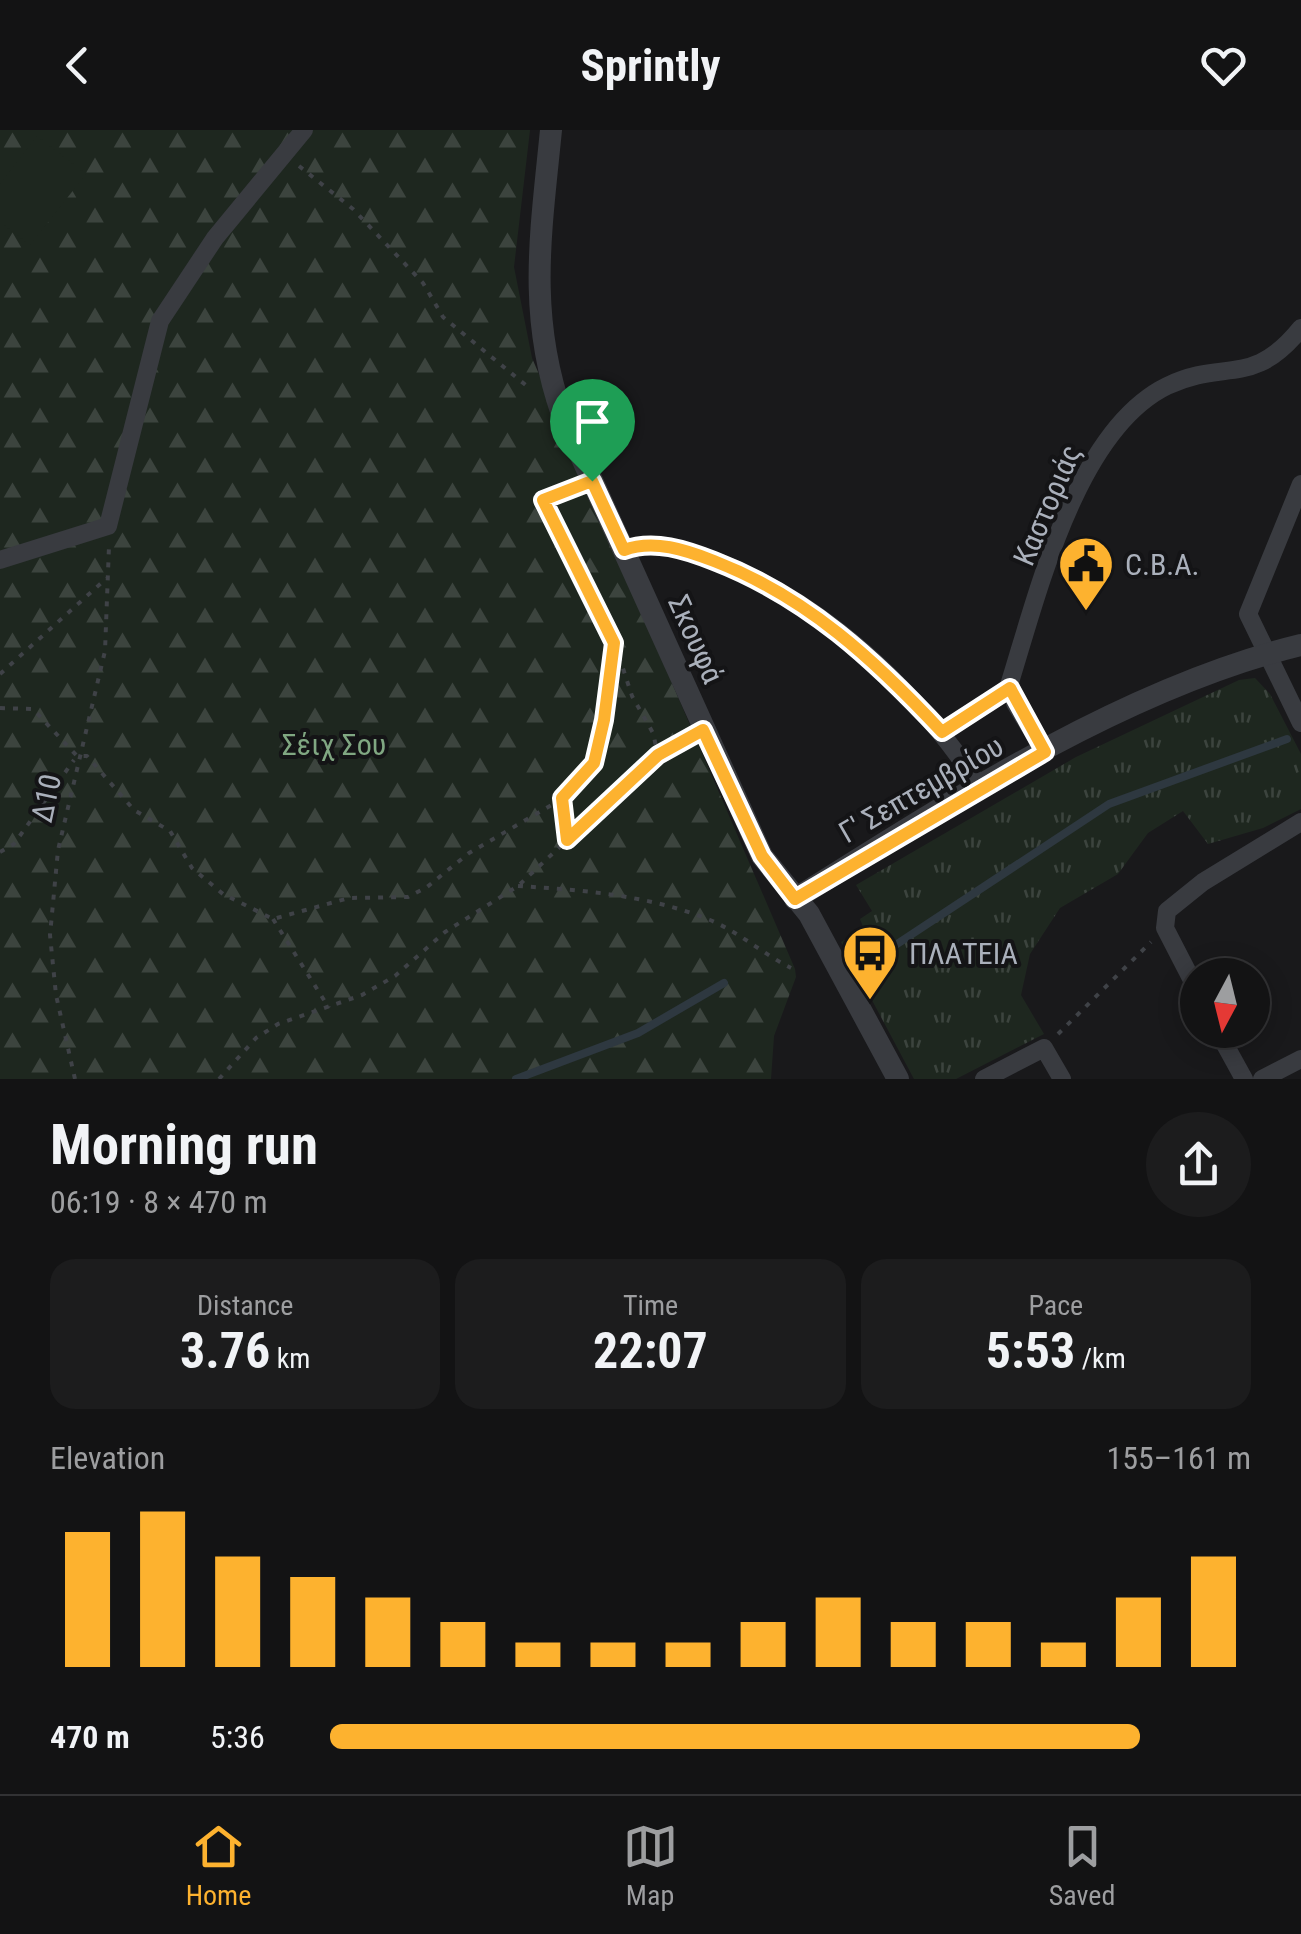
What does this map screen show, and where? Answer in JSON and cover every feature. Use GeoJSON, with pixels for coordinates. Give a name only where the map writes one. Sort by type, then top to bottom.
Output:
{"type":"FeatureCollection","features":[{"type":"Feature","properties":{"kind":"street"},"geometry":{"type":"LineString","coordinates":[[0,560],[108,526],[160,321],[205,250],[304,130]]}},
{"type":"Feature","properties":{"kind":"street","name":"Σκουφά"},"geometry":{"type":"LineString","coordinates":[[551,130],[537,297],[543,348],[562,414],[762,856],[813,922],[898,1079]]}},
{"type":"Feature","properties":{"kind":"street","name":"Καστοριάς"},"geometry":{"type":"LineString","coordinates":[[1010,688],[1068,512],[1108,437],[1135,407],[1160,390],[1191,378],[1266,363],[1301,328]]}},
{"type":"Feature","properties":{"kind":"street"},"geometry":{"type":"LineString","coordinates":[[1301,484],[1249,607],[1249,624],[1301,723]]}},
{"type":"Feature","properties":{"kind":"street"},"geometry":{"type":"LineString","coordinates":[[624,550],[648,545],[670,547],[778,589],[848,639],[942,732],[982,788]]}},
{"type":"Feature","properties":{"kind":"street","name":"Γ' Σεπτεμβρίου"},"geometry":{"type":"LineString","coordinates":[[795,899],[1045,752],[1191,678],[1264,652],[1301,645]]}},
{"type":"Feature","properties":{"kind":"street"},"geometry":{"type":"LineString","coordinates":[[942,732],[1010,688],[1045,752]]}},
{"type":"Feature","properties":{"kind":"street"},"geometry":{"type":"LineString","coordinates":[[1183,958],[1166,919],[1202,882],[1301,822]]}},
{"type":"Feature","properties":{"kind":"street"},"geometry":{"type":"LineString","coordinates":[[984,1079],[1044,1048],[1062,1079]]}},
{"type":"Feature","properties":{"kind":"street"},"geometry":{"type":"LineString","coordinates":[[1228,1048],[1244,1079]]}},
{"type":"Feature","properties":{"kind":"street"},"geometry":{"type":"LineString","coordinates":[[1262,1079],[1301,1059]]}},
{"type":"Feature","properties":{"kind":"path"},"geometry":{"type":"LineString","coordinates":[[284,154],[353,209],[424,283],[443,317],[562,414]]}},
{"type":"Feature","properties":{"kind":"path"},"geometry":{"type":"LineString","coordinates":[[592,481],[543,500],[614,643],[632,696],[653,732],[658,755]]}},
{"type":"Feature","properties":{"kind":"path","name":"Δ10"},"geometry":{"type":"LineString","coordinates":[[74,1079],[56,995],[50,935],[58,850],[77,756],[105,651],[110,576],[108,526]]}},
{"type":"Feature","properties":{"kind":"path"},"geometry":{"type":"LineString","coordinates":[[0,674],[110,576]]}},
{"type":"Feature","properties":{"kind":"path"},"geometry":{"type":"LineString","coordinates":[[273,920],[349,898],[408,896],[513,824],[562,798],[594,763],[614,643]]}},
{"type":"Feature","properties":{"kind":"path"},"geometry":{"type":"LineString","coordinates":[[0,708],[33,710],[77,756],[87,756],[134,810],[170,831],[192,868],[223,894],[273,920],[329,1008]]}},
{"type":"Feature","properties":{"kind":"path"},"geometry":{"type":"LineString","coordinates":[[219,1079],[256,1038],[278,1024],[329,1008],[395,976],[445,932],[518,886],[658,755],[703,730]]}},
{"type":"Feature","properties":{"kind":"path"},"geometry":{"type":"LineString","coordinates":[[0,852],[14,844],[77,756]]}},
{"type":"Feature","properties":{"kind":"path"},"geometry":{"type":"LineString","coordinates":[[562,798],[567,840]]}},
{"type":"Feature","properties":{"kind":"path"},"geometry":{"type":"LineString","coordinates":[[518,886],[592,891],[667,906],[712,920],[791,968]]}},
{"type":"Feature","properties":{"kind":"path"},"geometry":{"type":"LineString","coordinates":[[1044,1048],[1166,919]]}},
{"type":"Feature","properties":{"kind":"green space","name":"Σέιχ Σου"},"geometry":{"type":"Polygon","coordinates":[[[0,130],[530,130],[514,267],[532,358],[795,969],[796,977],[774,1036],[771,1079],[0,1079],[0,130]]]}},
{"type":"Feature","properties":{"kind":"green space"},"geometry":{"type":"Polygon","coordinates":[[[37,136],[86,174],[30,245],[0,222],[0,184],[37,136]]]}},
{"type":"Feature","properties":{"kind":"green space"},"geometry":{"type":"Polygon","coordinates":[[[1255,678],[1270,694],[1301,754],[1301,809],[1263,828],[1208,844],[1183,811],[1148,833],[1118,874],[1060,908],[1030,954],[1021,995],[1044,1034],[956,1079],[914,1079],[841,942],[864,929],[860,919],[872,911],[856,885],[1076,757],[1239,680],[1255,678]]]}},
{"type":"Feature","properties":{"kind":"waterway"},"geometry":{"type":"LineString","coordinates":[[891,948],[1109,804],[1287,739]]}},
{"type":"Feature","properties":{"kind":"waterway"},"geometry":{"type":"LineString","coordinates":[[516,1079],[638,1033],[724,983]]}},
{"type":"Feature","properties":{"kind":"place","name":"C.B.A."},"geometry":{"type":"Point","coordinates":[1086,613]}},
{"type":"Feature","properties":{"kind":"place","name":"ΠΛΑΤΕΙΑ"},"geometry":{"type":"Point","coordinates":[870,1002]}},
{"type":"Feature","properties":{"kind":"route"},"geometry":{"type":"LineString","coordinates":[[592,481],[624,550],[648,545],[670,547],[710,559],[778,589],[848,639],[942,732],[1010,688],[1045,752],[795,899],[762,856],[703,730],[658,755],[567,840],[562,798],[594,763],[614,643],[543,500],[592,481]]}}]}
